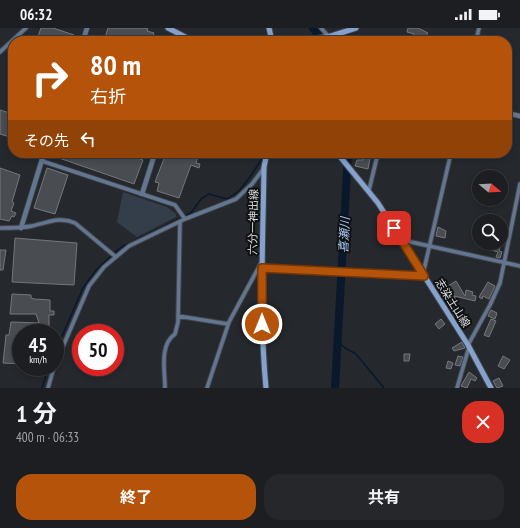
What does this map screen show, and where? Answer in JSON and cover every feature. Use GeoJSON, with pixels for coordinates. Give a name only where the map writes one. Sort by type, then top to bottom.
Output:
{"type":"FeatureCollection","features":[{"type":"Feature","properties":{"kind":"main road"},"geometry":{"type":"LineString","coordinates":[[168,28],[183,36]]}},
{"type":"Feature","properties":{"kind":"main road"},"geometry":{"type":"LineString","coordinates":[[335,36],[356,28]]}},
{"type":"Feature","properties":{"kind":"main road","name":"六分一神出線"},"geometry":{"type":"LineString","coordinates":[[266,158],[264,167],[262,338],[266,388]]}},
{"type":"Feature","properties":{"kind":"main road","name":"志染土山線"},"geometry":{"type":"LineString","coordinates":[[341,158],[369,190],[402,240],[468,346],[491,388]]}},
{"type":"Feature","properties":{"kind":"street"},"geometry":{"type":"LineString","coordinates":[[17,36],[26,28]]}},
{"type":"Feature","properties":{"kind":"street"},"geometry":{"type":"LineString","coordinates":[[321,28],[328,36]]}},
{"type":"Feature","properties":{"kind":"street"},"geometry":{"type":"LineString","coordinates":[[0,52],[8,45]]}},
{"type":"Feature","properties":{"kind":"street"},"geometry":{"type":"LineString","coordinates":[[21,228],[43,158]]}},
{"type":"Feature","properties":{"kind":"street"},"geometry":{"type":"LineString","coordinates":[[142,194],[153,158]]}},
{"type":"Feature","properties":{"kind":"street"},"geometry":{"type":"LineString","coordinates":[[369,190],[377,158]]}},
{"type":"Feature","properties":{"kind":"street"},"geometry":{"type":"LineString","coordinates":[[262,268],[424,275],[450,158]]}},
{"type":"Feature","properties":{"kind":"street"},"geometry":{"type":"LineString","coordinates":[[42,161],[175,205],[185,219]]}},
{"type":"Feature","properties":{"kind":"street"},"geometry":{"type":"LineString","coordinates":[[64,345],[89,286],[104,267],[129,246],[185,219],[236,199],[252,184],[264,167]]}},
{"type":"Feature","properties":{"kind":"street"},"geometry":{"type":"LineString","coordinates":[[457,388],[468,346],[500,283],[502,263],[520,184]]}},
{"type":"Feature","properties":{"kind":"street"},"geometry":{"type":"LineString","coordinates":[[0,228],[21,228],[47,221],[68,220],[75,223],[116,257]]}},
{"type":"Feature","properties":{"kind":"street"},"geometry":{"type":"LineString","coordinates":[[165,388],[165,348],[169,338],[175,334],[178,316],[180,222]]}},
{"type":"Feature","properties":{"kind":"street"},"geometry":{"type":"LineString","coordinates":[[402,240],[520,266]]}},
{"type":"Feature","properties":{"kind":"street"},"geometry":{"type":"LineString","coordinates":[[207,388],[228,324],[262,261]]}},
{"type":"Feature","properties":{"kind":"street"},"geometry":{"type":"LineString","coordinates":[[178,316],[228,324]]}},
{"type":"Feature","properties":{"kind":"street"},"geometry":{"type":"LineString","coordinates":[[48,388],[52,376]]}},
{"type":"Feature","properties":{"kind":"shaded area"},"geometry":{"type":"Polygon","coordinates":[[[123,192],[167,207],[176,214],[176,217],[137,237],[117,222],[123,192]]]}},
{"type":"Feature","properties":{"kind":"building"},"geometry":{"type":"Polygon","coordinates":[[[41,28],[53,28],[74,35],[74,36],[38,36],[41,28]]]}},
{"type":"Feature","properties":{"kind":"building"},"geometry":{"type":"Polygon","coordinates":[[[108,28],[145,28],[148,29],[147,31],[154,33],[153,36],[106,36],[108,28]]]}},
{"type":"Feature","properties":{"kind":"building"},"geometry":{"type":"Polygon","coordinates":[[[408,28],[418,28],[428,33],[426,36],[413,36],[414,34],[407,32],[408,28]]]}},
{"type":"Feature","properties":{"kind":"building"},"geometry":{"type":"Polygon","coordinates":[[[0,110],[8,112],[8,136],[0,134],[0,110]]]}},
{"type":"Feature","properties":{"kind":"building"},"geometry":{"type":"Polygon","coordinates":[[[59,158],[137,158],[143,160],[134,184],[59,158]]]}},
{"type":"Feature","properties":{"kind":"building"},"geometry":{"type":"Polygon","coordinates":[[[164,158],[198,158],[196,163],[200,164],[199,168],[191,165],[179,198],[157,191],[159,183],[155,182],[164,158]]]}},
{"type":"Feature","properties":{"kind":"building"},"geometry":{"type":"Polygon","coordinates":[[[364,158],[370,158],[368,169],[355,166],[357,160],[363,160],[364,158]]]}},
{"type":"Feature","properties":{"kind":"building"},"geometry":{"type":"Polygon","coordinates":[[[0,168],[20,175],[12,202],[14,203],[11,211],[16,213],[9,221],[0,219],[0,168]]]}},
{"type":"Feature","properties":{"kind":"building"},"geometry":{"type":"Polygon","coordinates":[[[47,168],[68,175],[55,214],[34,208],[47,168]]]}},
{"type":"Feature","properties":{"kind":"building"},"geometry":{"type":"Polygon","coordinates":[[[438,227],[446,231],[445,238],[436,236],[438,227]]]}},
{"type":"Feature","properties":{"kind":"building"},"geometry":{"type":"Polygon","coordinates":[[[15,238],[77,243],[74,285],[12,282],[15,238]]]}},
{"type":"Feature","properties":{"kind":"building"},"geometry":{"type":"Polygon","coordinates":[[[0,250],[6,250],[3,270],[0,270],[0,250]]]}},
{"type":"Feature","properties":{"kind":"building"},"geometry":{"type":"Polygon","coordinates":[[[491,250],[499,250],[502,252],[500,258],[496,257],[498,252],[491,250]]]}},
{"type":"Feature","properties":{"kind":"building"},"geometry":{"type":"Polygon","coordinates":[[[456,281],[465,296],[466,290],[473,292],[472,295],[476,296],[475,301],[454,296],[457,302],[452,304],[450,300],[446,302],[441,295],[446,292],[441,285],[445,282],[448,286],[456,281]]]}},
{"type":"Feature","properties":{"kind":"building"},"geometry":{"type":"Polygon","coordinates":[[[488,282],[495,286],[489,299],[483,296],[482,299],[479,297],[488,282]]]}},
{"type":"Feature","properties":{"kind":"building"},"geometry":{"type":"Polygon","coordinates":[[[12,294],[31,295],[31,298],[34,299],[50,300],[50,311],[54,311],[54,315],[49,315],[49,324],[12,324],[12,364],[3,363],[6,335],[9,335],[11,322],[39,323],[36,314],[10,314],[12,294]]]}},
{"type":"Feature","properties":{"kind":"building"},"geometry":{"type":"Polygon","coordinates":[[[491,310],[497,313],[495,319],[488,316],[491,310]]]}},
{"type":"Feature","properties":{"kind":"building"},"geometry":{"type":"Polygon","coordinates":[[[441,319],[445,324],[439,329],[435,324],[441,319]]]}},
{"type":"Feature","properties":{"kind":"building"},"geometry":{"type":"Polygon","coordinates":[[[491,319],[496,321],[489,337],[484,335],[491,319]]]}},
{"type":"Feature","properties":{"kind":"building"},"geometry":{"type":"Polygon","coordinates":[[[462,342],[465,348],[454,351],[452,348],[462,342]]]}},
{"type":"Feature","properties":{"kind":"building"},"geometry":{"type":"Polygon","coordinates":[[[404,354],[410,354],[409,361],[404,361],[404,354]]]}},
{"type":"Feature","properties":{"kind":"building"},"geometry":{"type":"Polygon","coordinates":[[[458,356],[463,357],[460,366],[455,365],[458,356]]]}},
{"type":"Feature","properties":{"kind":"building"},"geometry":{"type":"Polygon","coordinates":[[[503,356],[510,360],[504,369],[498,366],[503,356]]]}},
{"type":"Feature","properties":{"kind":"building"},"geometry":{"type":"Polygon","coordinates":[[[448,361],[453,363],[451,369],[446,368],[448,361]]]}},
{"type":"Feature","properties":{"kind":"building"},"geometry":{"type":"Polygon","coordinates":[[[469,372],[477,378],[475,381],[471,379],[467,388],[461,386],[469,372]]]}},
{"type":"Feature","properties":{"kind":"building"},"geometry":{"type":"Polygon","coordinates":[[[499,378],[503,386],[497,388],[493,381],[499,378]]]}},
{"type":"Feature","properties":{"kind":"waterway","name":"喜瀬川"},"geometry":{"type":"LineString","coordinates":[[313,28],[319,36]]}},
{"type":"Feature","properties":{"kind":"waterway"},"geometry":{"type":"LineString","coordinates":[[64,331],[83,288],[97,269],[120,248],[191,213],[201,199],[209,194],[227,199],[239,191],[262,158]]}},
{"type":"Feature","properties":{"kind":"waterway","name":"喜瀬川"},"geometry":{"type":"LineString","coordinates":[[335,388],[348,158]]}},
{"type":"Feature","properties":{"kind":"waterway"},"geometry":{"type":"LineString","coordinates":[[338,341],[345,348],[356,354],[384,388]]}},
{"type":"Feature","properties":{"kind":"waterway"},"geometry":{"type":"LineString","coordinates":[[42,388],[46,376]]}},
{"type":"Feature","properties":{"kind":"route"},"geometry":{"type":"LineString","coordinates":[[262,324],[262,268],[424,276],[394,228]]}}]}
